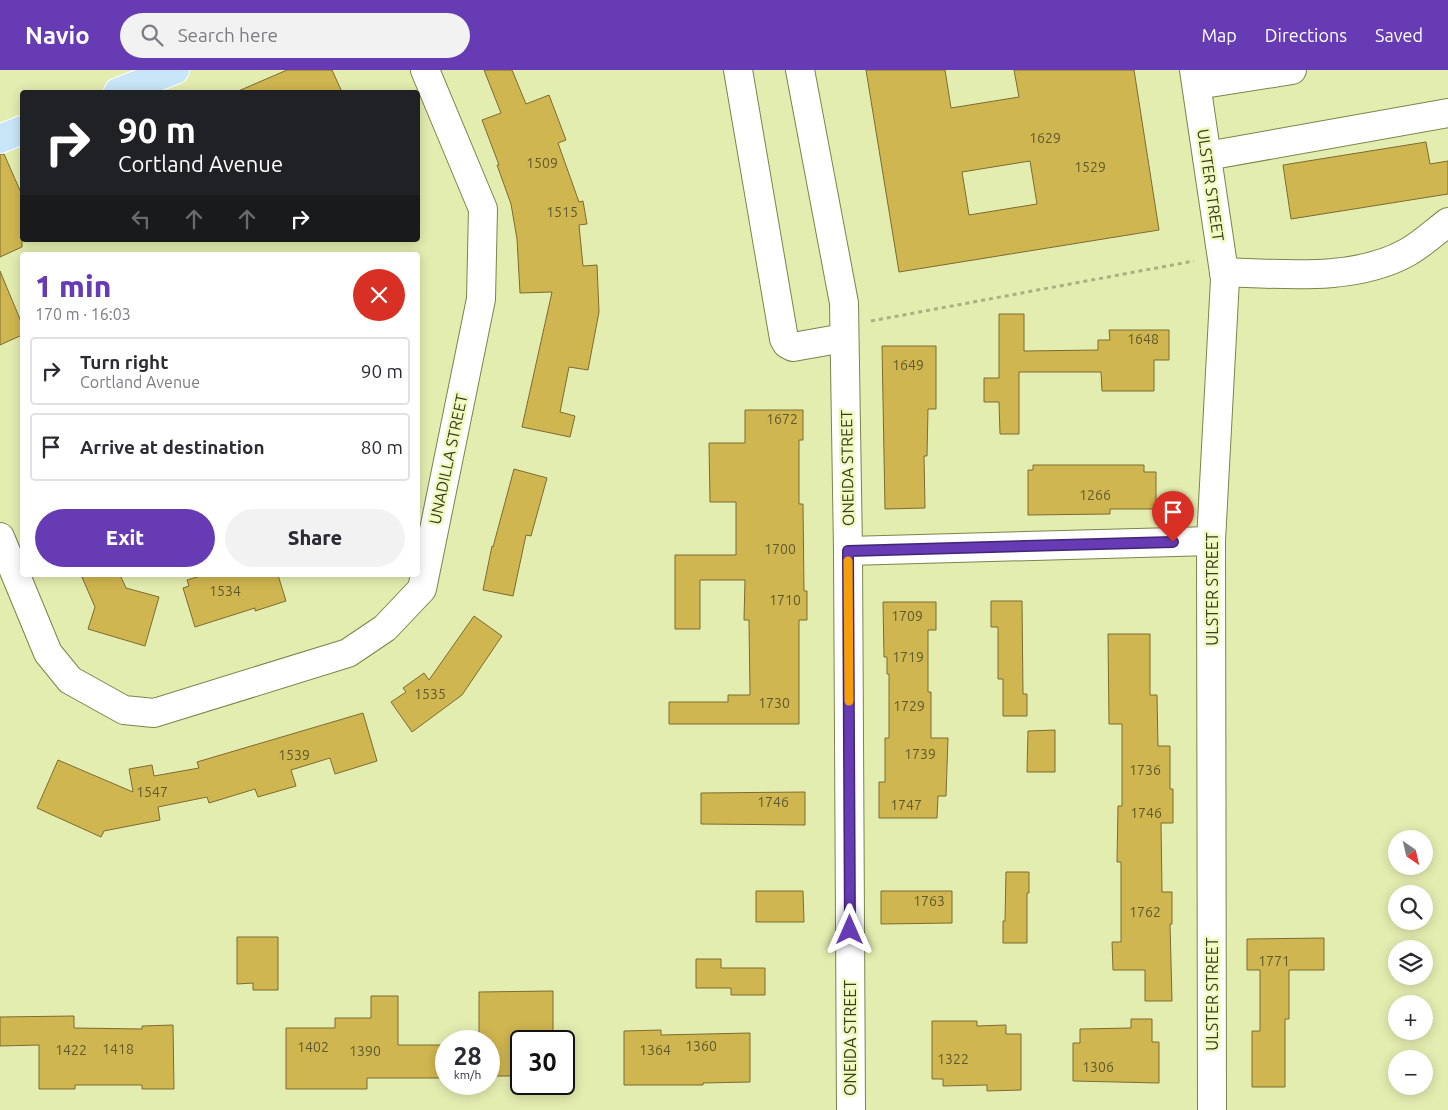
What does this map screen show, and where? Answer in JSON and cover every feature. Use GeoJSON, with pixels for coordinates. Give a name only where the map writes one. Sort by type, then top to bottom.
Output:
{"type":"FeatureCollection","features":[{"type":"Feature","properties":{"kind":"main road"},"geometry":{"type":"LineString","coordinates":[[123,90],[175,70]]}},
{"type":"Feature","properties":{"kind":"main road"},"geometry":{"type":"LineString","coordinates":[[0,139],[20,131]]}},
{"type":"Feature","properties":{"kind":"street","name":"UNADILLA STREET"},"geometry":{"type":"LineString","coordinates":[[3,552],[48,653],[70,680],[124,710],[154,713],[348,653],[385,628],[422,589],[481,299],[483,210],[425,70]]}},
{"type":"Feature","properties":{"kind":"street"},"geometry":{"type":"LineString","coordinates":[[738,70],[784,339],[787,344],[793,347],[844,332]]}},
{"type":"Feature","properties":{"kind":"street","name":"ONEIDA STREET"},"geometry":{"type":"LineString","coordinates":[[800,70],[844,304],[848,551],[851,1110]]}},
{"type":"Feature","properties":{"kind":"street"},"geometry":{"type":"LineString","coordinates":[[1195,77],[1292,70]]}},
{"type":"Feature","properties":{"kind":"street","name":"ULSTER STREET"},"geometry":{"type":"LineString","coordinates":[[1195,77],[1225,279],[1211,541],[1212,1110]]}},
{"type":"Feature","properties":{"kind":"street"},"geometry":{"type":"LineString","coordinates":[[1207,156],[1448,113]]}},
{"type":"Feature","properties":{"kind":"street"},"geometry":{"type":"LineString","coordinates":[[1223,264],[1299,274],[1365,269],[1409,252],[1448,222]]}},
{"type":"Feature","properties":{"kind":"street"},"geometry":{"type":"LineString","coordinates":[[848,551],[1211,541]]}},
{"type":"Feature","properties":{"kind":"path"},"geometry":{"type":"LineString","coordinates":[[844,332],[1223,264]]}},
{"type":"Feature","properties":{"kind":"building"},"geometry":{"type":"Polygon","coordinates":[[[287,70],[332,70],[341,90],[241,90],[287,70]]]}},
{"type":"Feature","properties":{"kind":"building"},"geometry":{"type":"Polygon","coordinates":[[[484,70],[512,70],[526,104],[549,95],[566,140],[558,143],[579,202],[583,201],[587,224],[579,225],[583,266],[597,265],[599,312],[588,370],[569,367],[560,412],[575,416],[570,437],[522,427],[552,292],[520,293],[517,239],[511,204],[482,120],[501,113],[484,70]]]}},
{"type":"Feature","properties":{"kind":"building"},"geometry":{"type":"Polygon","coordinates":[[[866,70],[945,70],[951,108],[1019,97],[1014,70],[1134,70],[1159,230],[899,272],[866,70]],[[1030,161],[962,172],[969,215],[1037,204],[1030,161]]]}},
{"type":"Feature","properties":{"kind":"building"},"geometry":{"type":"Polygon","coordinates":[[[1426,142],[1430,164],[1448,161],[1448,194],[1291,219],[1283,165],[1426,142]]]}},
{"type":"Feature","properties":{"kind":"building"},"geometry":{"type":"Polygon","coordinates":[[[0,154],[4,154],[20,190],[20,242],[22,242],[22,247],[0,257],[0,154]]]}},
{"type":"Feature","properties":{"kind":"building"},"geometry":{"type":"Polygon","coordinates":[[[0,271],[20,319],[20,336],[0,345],[0,271]]]}},
{"type":"Feature","properties":{"kind":"building"},"geometry":{"type":"Polygon","coordinates":[[[999,314],[1024,314],[1024,351],[1098,350],[1098,340],[1110,340],[1109,330],[1169,330],[1169,360],[1154,360],[1154,391],[1102,391],[1101,372],[1019,372],[1019,434],[1000,434],[999,402],[984,402],[984,378],[999,378],[999,314]]]}},
{"type":"Feature","properties":{"kind":"building"},"geometry":{"type":"Polygon","coordinates":[[[882,346],[936,346],[936,409],[928,409],[927,456],[924,456],[925,508],[885,509],[882,346]]]}},
{"type":"Feature","properties":{"kind":"building"},"geometry":{"type":"Polygon","coordinates":[[[745,410],[803,410],[803,440],[799,440],[799,504],[803,504],[804,591],[807,591],[807,620],[799,620],[799,724],[669,724],[669,702],[728,702],[728,695],[750,695],[749,620],[744,620],[745,580],[700,580],[700,629],[675,629],[675,555],[736,555],[736,502],[710,502],[709,443],[745,443],[745,410]]]}},
{"type":"Feature","properties":{"kind":"building"},"geometry":{"type":"Polygon","coordinates":[[[1033,465],[1144,465],[1144,472],[1156,472],[1156,509],[1110,509],[1110,514],[1028,515],[1028,470],[1033,470],[1033,465]]]}},
{"type":"Feature","properties":{"kind":"building"},"geometry":{"type":"Polygon","coordinates":[[[514,469],[547,478],[531,536],[526,535],[513,596],[483,590],[492,546],[514,469]]]}},
{"type":"Feature","properties":{"kind":"building"},"geometry":{"type":"Polygon","coordinates":[[[82,577],[121,577],[126,588],[159,597],[145,646],[88,629],[95,607],[82,577]]]}},
{"type":"Feature","properties":{"kind":"building"},"geometry":{"type":"Polygon","coordinates":[[[197,577],[279,577],[286,601],[255,611],[255,608],[195,627],[183,588],[189,586],[187,580],[197,577]]]}},
{"type":"Feature","properties":{"kind":"building"},"geometry":{"type":"Polygon","coordinates":[[[991,601],[1022,601],[1023,694],[1027,694],[1027,716],[1003,716],[1003,679],[998,679],[998,627],[991,627],[991,601]]]}},
{"type":"Feature","properties":{"kind":"building"},"geometry":{"type":"Polygon","coordinates":[[[883,602],[936,602],[936,630],[928,630],[928,692],[931,692],[931,738],[948,738],[946,796],[938,796],[937,818],[879,818],[879,782],[885,782],[885,738],[889,738],[889,674],[887,674],[887,657],[884,657],[883,602]]]}},
{"type":"Feature","properties":{"kind":"building"},"geometry":{"type":"Polygon","coordinates":[[[474,616],[502,636],[462,695],[412,732],[391,702],[406,692],[403,688],[424,673],[429,680],[474,616]]]}},
{"type":"Feature","properties":{"kind":"building"},"geometry":{"type":"Polygon","coordinates":[[[1108,634],[1150,634],[1150,695],[1157,695],[1158,746],[1170,746],[1170,789],[1173,789],[1173,823],[1161,823],[1162,892],[1172,892],[1172,924],[1170,924],[1172,1001],[1145,1001],[1145,970],[1113,970],[1112,942],[1121,942],[1121,862],[1117,862],[1118,806],[1122,806],[1122,724],[1109,724],[1108,634]]]}},
{"type":"Feature","properties":{"kind":"building"},"geometry":{"type":"Polygon","coordinates":[[[363,713],[377,761],[335,774],[330,758],[291,770],[296,786],[258,797],[255,789],[209,803],[207,797],[158,807],[160,820],[104,831],[101,837],[37,808],[58,760],[133,792],[129,769],[152,765],[154,776],[199,768],[197,762],[363,713]]]}},
{"type":"Feature","properties":{"kind":"building"},"geometry":{"type":"Polygon","coordinates":[[[1055,730],[1055,772],[1027,772],[1028,731],[1055,730]]]}},
{"type":"Feature","properties":{"kind":"building"},"geometry":{"type":"Polygon","coordinates":[[[805,792],[805,825],[701,824],[701,793],[805,792]]]}},
{"type":"Feature","properties":{"kind":"building"},"geometry":{"type":"Polygon","coordinates":[[[1006,872],[1029,872],[1027,943],[1003,943],[1006,872]]]}},
{"type":"Feature","properties":{"kind":"building"},"geometry":{"type":"Polygon","coordinates":[[[756,891],[803,891],[804,922],[756,922],[756,891]]]}},
{"type":"Feature","properties":{"kind":"building"},"geometry":{"type":"Polygon","coordinates":[[[881,891],[952,891],[952,923],[881,924],[881,891]]]}},
{"type":"Feature","properties":{"kind":"building"},"geometry":{"type":"Polygon","coordinates":[[[237,937],[278,937],[278,990],[253,990],[253,983],[237,984],[237,937]]]}},
{"type":"Feature","properties":{"kind":"building"},"geometry":{"type":"Polygon","coordinates":[[[1324,938],[1324,970],[1289,970],[1289,1019],[1285,1019],[1285,1087],[1252,1087],[1252,1031],[1260,1031],[1260,970],[1247,970],[1247,939],[1324,938]]]}},
{"type":"Feature","properties":{"kind":"building"},"geometry":{"type":"Polygon","coordinates":[[[696,959],[721,959],[721,968],[765,968],[765,995],[731,995],[731,988],[696,988],[696,959]]]}},
{"type":"Feature","properties":{"kind":"building"},"geometry":{"type":"Polygon","coordinates":[[[553,991],[553,1030],[510,1030],[510,1076],[500,1076],[500,1030],[479,1030],[479,992],[553,991]]]}},
{"type":"Feature","properties":{"kind":"building"},"geometry":{"type":"Polygon","coordinates":[[[371,996],[398,996],[398,1045],[435,1045],[435,1078],[367,1078],[367,1089],[286,1089],[286,1028],[335,1028],[335,1018],[371,1018],[371,996]]]}},
{"type":"Feature","properties":{"kind":"building"},"geometry":{"type":"Polygon","coordinates":[[[74,1016],[74,1028],[142,1029],[142,1026],[173,1025],[174,1089],[142,1089],[142,1085],[75,1085],[75,1089],[39,1089],[39,1045],[0,1046],[0,1017],[74,1016]]]}},
{"type":"Feature","properties":{"kind":"building"},"geometry":{"type":"Polygon","coordinates":[[[1131,1019],[1152,1019],[1152,1042],[1159,1042],[1159,1083],[1073,1081],[1073,1043],[1080,1043],[1080,1029],[1131,1028],[1131,1019]]]}},
{"type":"Feature","properties":{"kind":"building"},"geometry":{"type":"Polygon","coordinates":[[[932,1021],[977,1021],[977,1026],[1006,1025],[1006,1034],[1021,1034],[1021,1090],[987,1091],[987,1085],[943,1086],[943,1079],[932,1079],[932,1021]]]}},
{"type":"Feature","properties":{"kind":"building"},"geometry":{"type":"Polygon","coordinates":[[[661,1030],[661,1035],[750,1033],[750,1082],[703,1083],[703,1085],[624,1085],[624,1031],[661,1030]]]}},
{"type":"Feature","properties":{"kind":"slow traffic"},"geometry":{"type":"LineString","coordinates":[[848,561],[849,701]]}},
{"type":"Feature","properties":{"kind":"route"},"geometry":{"type":"LineString","coordinates":[[850,930],[848,551],[1173,542]]}}]}
